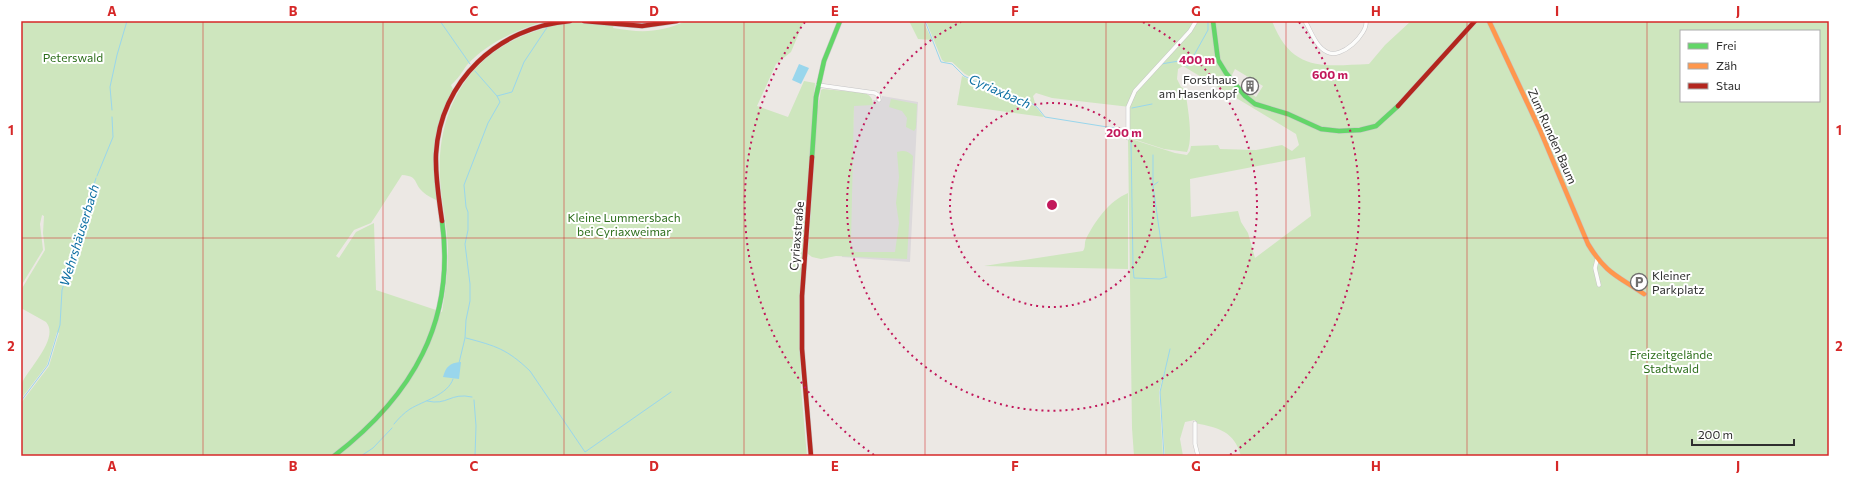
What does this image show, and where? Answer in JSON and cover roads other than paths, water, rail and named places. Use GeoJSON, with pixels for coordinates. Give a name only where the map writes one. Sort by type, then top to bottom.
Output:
{"type":"FeatureCollection","features":[{"type":"Feature","properties":{"kind":"street"},"geometry":{"type":"LineString","coordinates":[[334,456],[367,430],[404,387],[426,348],[436,319],[443,287],[445,248],[435,157],[440,126],[451,97],[474,64],[501,42],[530,28],[570,21]]}},
{"type":"Feature","properties":{"kind":"street"},"geometry":{"type":"LineString","coordinates":[[584,21],[637,27],[664,25],[677,21]]}},
{"type":"Feature","properties":{"kind":"street","name":"Cyriaxstraße"},"geometry":{"type":"LineString","coordinates":[[811,456],[803,373],[802,296],[815,109],[818,86],[828,49],[840,21]]}},
{"type":"Feature","properties":{"kind":"street"},"geometry":{"type":"LineString","coordinates":[[1128,138],[1128,107],[1134,91],[1190,31],[1196,21]]}},
{"type":"Feature","properties":{"kind":"street"},"geometry":{"type":"LineString","coordinates":[[1213,21],[1218,60],[1226,73],[1245,96],[1255,104],[1288,114],[1321,129],[1339,131],[1360,130],[1376,126],[1404,100],[1475,21]]}},
{"type":"Feature","properties":{"kind":"street"},"geometry":{"type":"LineString","coordinates":[[1305,21],[1321,47],[1327,52],[1337,54],[1345,51],[1358,38],[1367,26],[1366,21]]}},
{"type":"Feature","properties":{"kind":"street","name":"Zum Runden Baum"},"geometry":{"type":"LineString","coordinates":[[1489,21],[1542,133],[1588,244],[1597,260],[1618,279],[1644,294]]}},
{"type":"Feature","properties":{"kind":"street"},"geometry":{"type":"LineString","coordinates":[[818,86],[875,94],[878,95],[879,100]]}},
{"type":"Feature","properties":{"kind":"street","name":"Zum Runden Baum"},"geometry":{"type":"LineString","coordinates":[[1597,260],[1595,268],[1600,285]]}},
{"type":"Feature","properties":{"kind":"street"},"geometry":{"type":"LineString","coordinates":[[1195,423],[1195,444],[1198,456]]}},
{"type":"Feature","properties":{"kind":"water"},"geometry":{"type":"Polygon","coordinates":[[[799,64],[809,68],[801,84],[792,80],[799,64]]]}},
{"type":"Feature","properties":{"kind":"water"},"geometry":{"type":"Polygon","coordinates":[[[461,362],[459,379],[443,377],[449,366],[454,363],[461,362]]]}},
{"type":"Feature","properties":{"kind":"waterway","name":"Wehrshäuserbach"},"geometry":{"type":"LineString","coordinates":[[112,110],[110,87],[117,55],[127,21]]}},
{"type":"Feature","properties":{"kind":"waterway"},"geometry":{"type":"LineString","coordinates":[[440,21],[470,64]]}},
{"type":"Feature","properties":{"kind":"waterway","name":"Cyriaxbach"},"geometry":{"type":"LineString","coordinates":[[925,21],[941,62],[952,64],[964,76],[1017,101],[1031,103],[1037,107],[1045,117],[1126,130]]}},
{"type":"Feature","properties":{"kind":"waterway"},"geometry":{"type":"LineString","coordinates":[[1161,64],[1179,61],[1188,66],[1208,30],[1208,21]]}},
{"type":"Feature","properties":{"kind":"waterway"},"geometry":{"type":"LineString","coordinates":[[459,363],[465,338],[466,320],[470,301],[470,284],[465,244],[468,230],[468,212],[466,207],[464,185],[488,123],[500,102],[497,96],[512,92],[524,62],[548,26]]}},
{"type":"Feature","properties":{"kind":"waterway"},"geometry":{"type":"LineString","coordinates":[[475,71],[497,96]]}},
{"type":"Feature","properties":{"kind":"waterway"},"geometry":{"type":"LineString","coordinates":[[1132,108],[1152,104]]}},
{"type":"Feature","properties":{"kind":"waterway","name":"Wehrshäuserbach"},"geometry":{"type":"LineString","coordinates":[[97,176],[113,137],[112,117]]}},
{"type":"Feature","properties":{"kind":"waterway","name":"Cyriaxbach"},"geometry":{"type":"LineString","coordinates":[[1131,141],[1133,265]]}},
{"type":"Feature","properties":{"kind":"waterway","name":"Cyriaxbach"},"geometry":{"type":"LineString","coordinates":[[1153,155],[1153,186],[1166,277]]}},
{"type":"Feature","properties":{"kind":"waterway","name":"Wehrshäuserbach"},"geometry":{"type":"LineString","coordinates":[[21,401],[48,365],[60,325],[62,290],[96,178]]}},
{"type":"Feature","properties":{"kind":"waterway","name":"Cyriaxbach"},"geometry":{"type":"LineString","coordinates":[[1154,185],[1158,182]]}},
{"type":"Feature","properties":{"kind":"waterway","name":"Cyriaxbach"},"geometry":{"type":"LineString","coordinates":[[1133,267],[1134,278],[1160,279],[1167,277]]}},
{"type":"Feature","properties":{"kind":"waterway"},"geometry":{"type":"LineString","coordinates":[[466,338],[501,349],[515,358],[530,371],[585,452],[671,392]]}},
{"type":"Feature","properties":{"kind":"waterway","name":"Cyriaxbach"},"geometry":{"type":"LineString","coordinates":[[1164,456],[1160,392],[1170,349]]}},
{"type":"Feature","properties":{"kind":"waterway"},"geometry":{"type":"LineString","coordinates":[[394,424],[410,409],[441,393],[450,385],[453,379]]}},
{"type":"Feature","properties":{"kind":"waterway"},"geometry":{"type":"LineString","coordinates":[[427,401],[440,402],[459,396],[472,397]]}},
{"type":"Feature","properties":{"kind":"waterway"},"geometry":{"type":"LineString","coordinates":[[474,400],[476,426],[475,456]]}},
{"type":"Feature","properties":{"kind":"waterway"},"geometry":{"type":"LineString","coordinates":[[361,456],[373,448],[392,428]]}},
{"type":"Feature","properties":{"kind":"place","name":"Forsthaus am Hasenkopf"},"geometry":{"type":"Point","coordinates":[1250,86]}},
{"type":"Feature","properties":{"kind":"place","name":"Kleiner Parkplatz"},"geometry":{"type":"Point","coordinates":[1639,282]}},
{"type":"Feature","properties":{"kind":"park label","name":"Peterswald"},"geometry":{"type":"Point","coordinates":[73,57]}},
{"type":"Feature","properties":{"kind":"park label","name":"Kleine Lummersbach bei Cyriaxweimar"},"geometry":{"type":"Point","coordinates":[624,224]}},
{"type":"Feature","properties":{"kind":"park label","name":"Freizeitgelände Stadtwald"},"geometry":{"type":"Point","coordinates":[1671,361]}}]}
